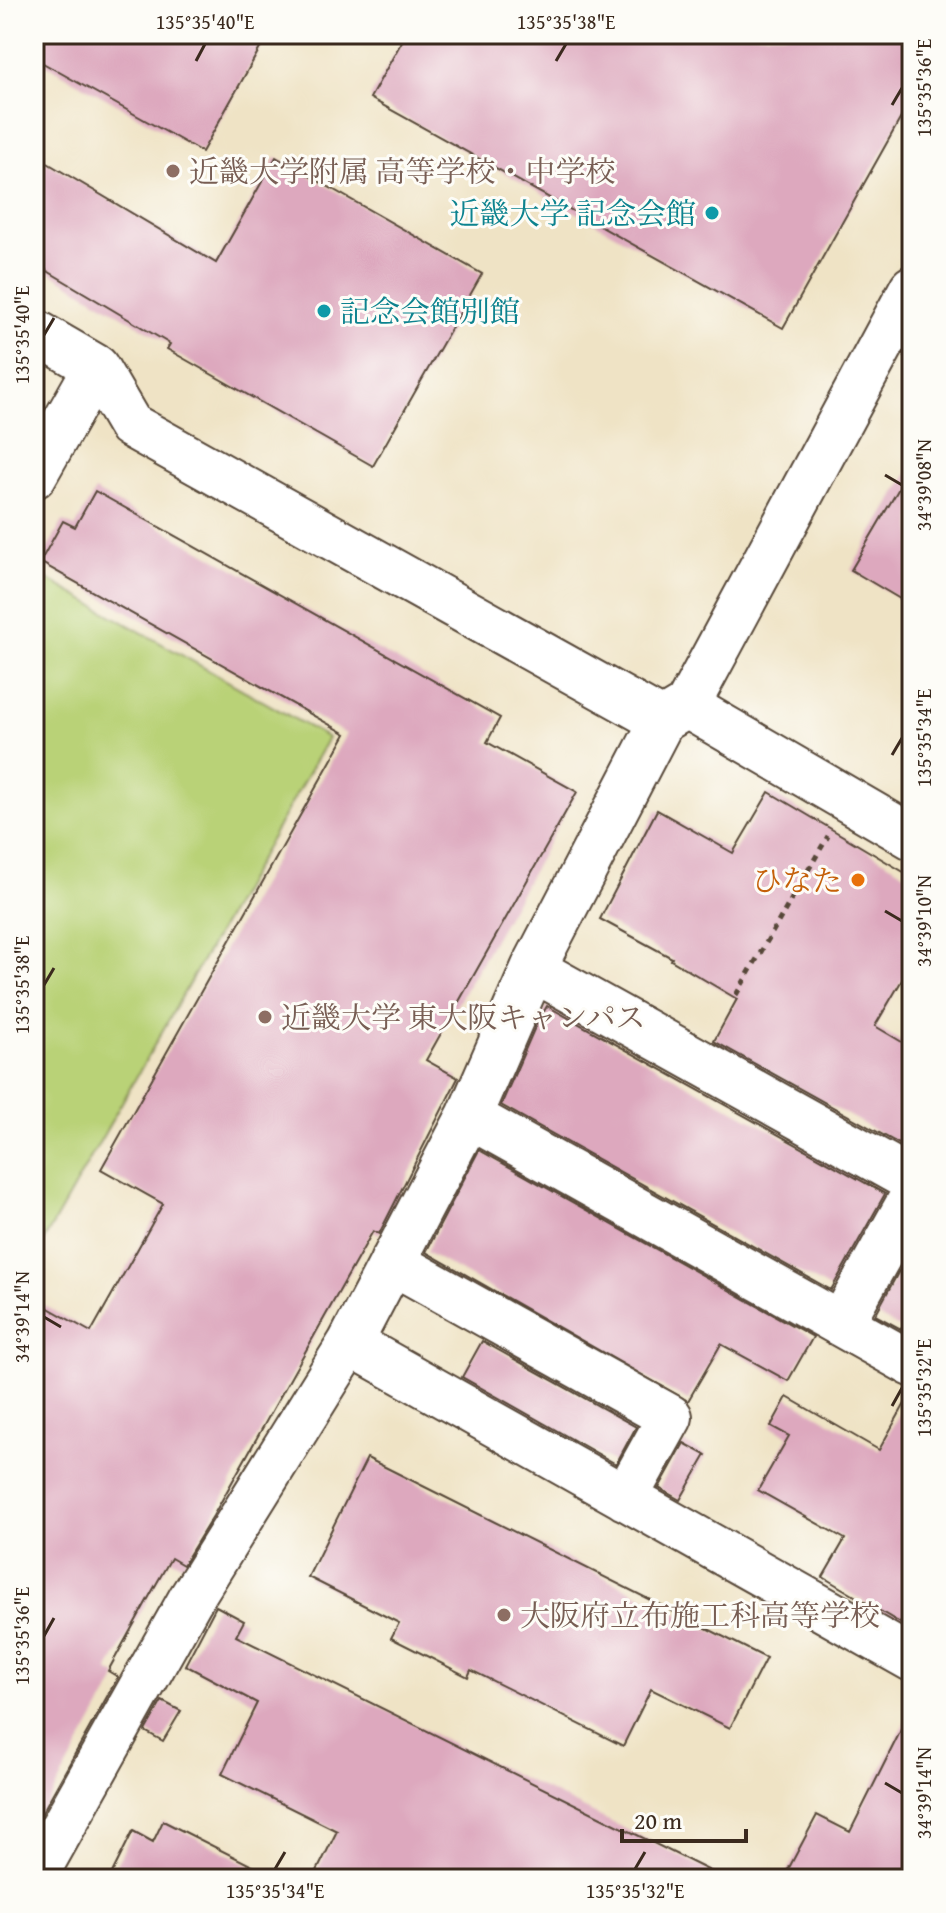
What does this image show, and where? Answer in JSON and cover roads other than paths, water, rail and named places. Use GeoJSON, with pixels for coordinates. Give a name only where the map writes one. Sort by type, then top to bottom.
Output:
{"type":"FeatureCollection","features":[{"type":"Feature","properties":{"kind":"street"},"geometry":{"type":"LineString","coordinates":[[34,1878],[190,1600],[350,1343],[469,1116],[533,969],[912,288]]}},
{"type":"Feature","properties":{"kind":"street"},"geometry":{"type":"LineString","coordinates":[[34,331],[96,367],[130,425],[675,714],[849,800],[912,837]]}},
{"type":"Feature","properties":{"kind":"street"},"geometry":{"type":"LineString","coordinates":[[34,476],[96,367]]}},
{"type":"Feature","properties":{"kind":"street"},"geometry":{"type":"LineString","coordinates":[[533,969],[912,1180]]}},
{"type":"Feature","properties":{"kind":"street"},"geometry":{"type":"LineString","coordinates":[[469,1116],[912,1364]]}},
{"type":"Feature","properties":{"kind":"street"},"geometry":{"type":"LineString","coordinates":[[841,1324],[912,1197]]}},
{"type":"Feature","properties":{"kind":"street"},"geometry":{"type":"LineString","coordinates":[[392,1262],[670,1417],[625,1498]]}},
{"type":"Feature","properties":{"kind":"street"},"geometry":{"type":"LineString","coordinates":[[350,1343],[912,1659]]}},
{"type":"Feature","properties":{"kind":"place","name":"近畿大学附属 高等学校・中学校"},"geometry":{"type":"Point","coordinates":[173,171]}},
{"type":"Feature","properties":{"kind":"place","name":"近畿大学 記念会館"},"geometry":{"type":"Point","coordinates":[712,213]}},
{"type":"Feature","properties":{"kind":"place","name":"記念会館別館"},"geometry":{"type":"Point","coordinates":[324,311]}},
{"type":"Feature","properties":{"kind":"place","name":"ひなた"},"geometry":{"type":"Point","coordinates":[858,880]}},
{"type":"Feature","properties":{"kind":"place","name":"近畿大学 東大阪キャンパス"},"geometry":{"type":"Point","coordinates":[265,1017]}},
{"type":"Feature","properties":{"kind":"place","name":"大阪府立布施工科高等学校"},"geometry":{"type":"Point","coordinates":[504,1615]}}]}
